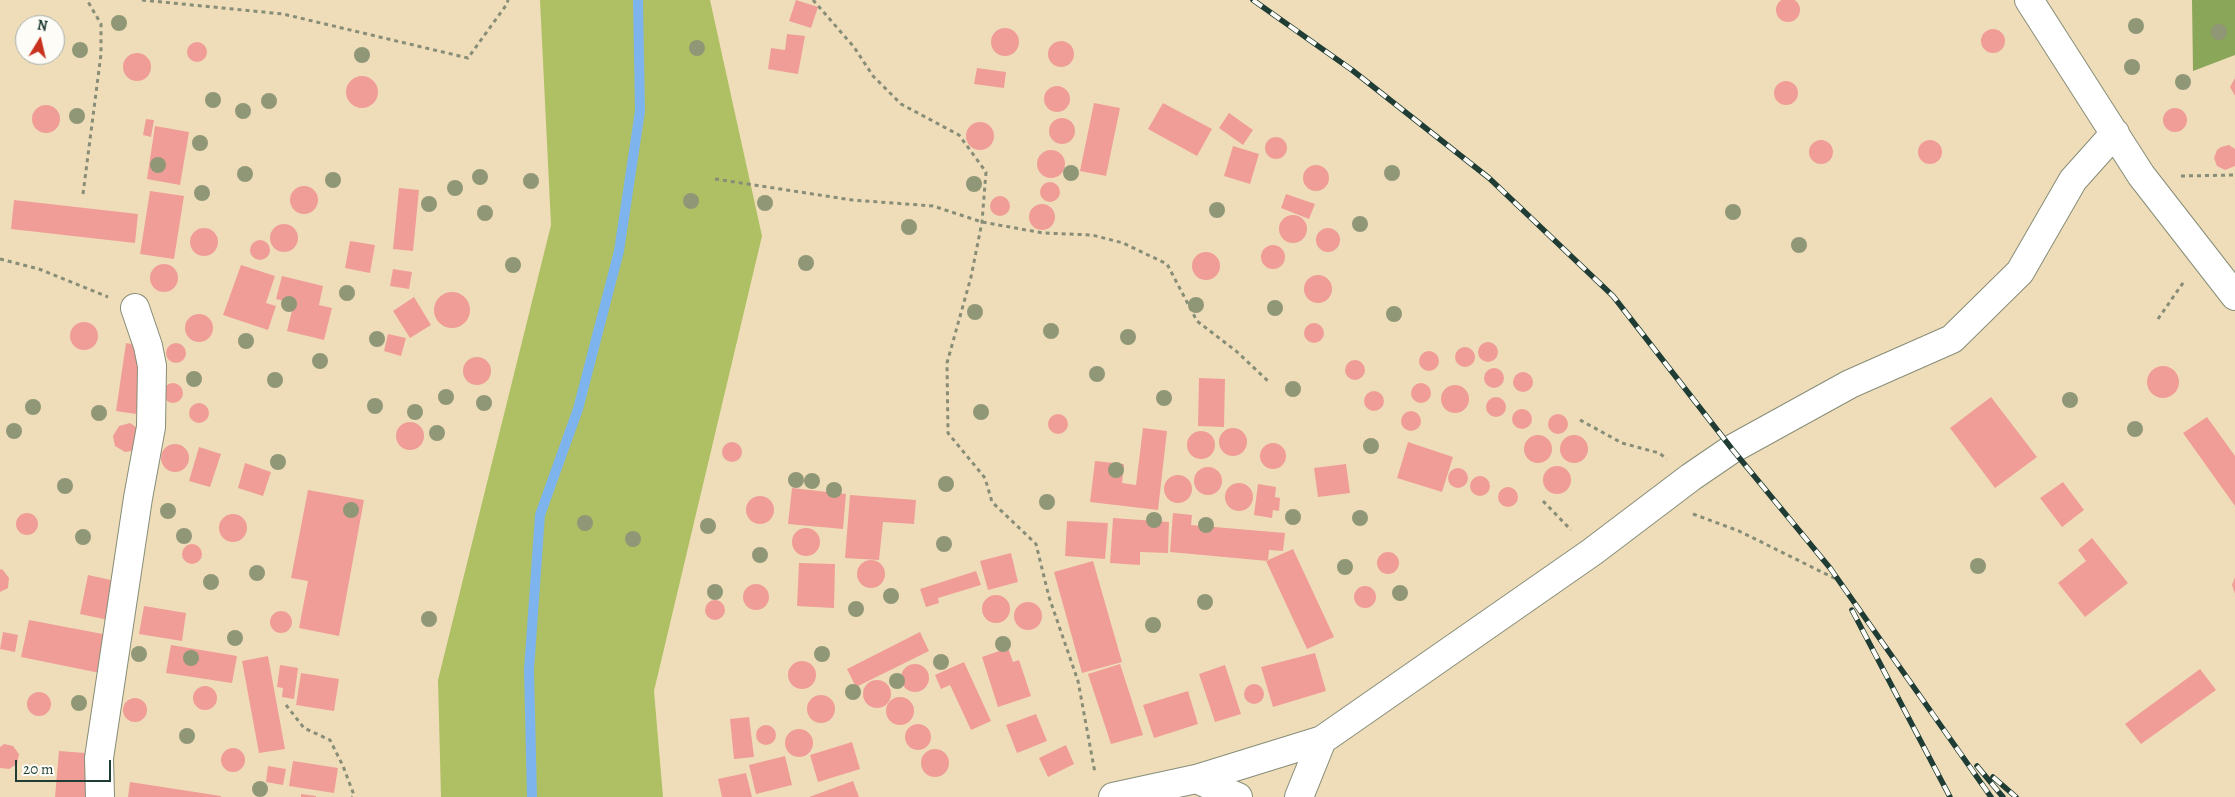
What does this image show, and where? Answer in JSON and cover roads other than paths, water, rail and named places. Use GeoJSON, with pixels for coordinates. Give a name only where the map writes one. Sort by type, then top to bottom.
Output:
{"type":"FeatureCollection","features":[{"type":"Feature","properties":{"kind":"street"},"geometry":{"type":"LineString","coordinates":[[2029,0],[2141,175],[2235,296]]}},
{"type":"Feature","properties":{"kind":"street"},"geometry":{"type":"LineString","coordinates":[[1104,788],[1196,779],[1322,740],[1592,552],[1732,449],[1850,384],[1952,339],[2020,272],[2073,180],[2115,133]]}},
{"type":"Feature","properties":{"kind":"street"},"geometry":{"type":"LineString","coordinates":[[100,797],[99,758],[138,498],[151,426],[152,366],[148,346],[135,308]]}},
{"type":"Feature","properties":{"kind":"street"},"geometry":{"type":"LineString","coordinates":[[1299,797],[1322,740]]}},
{"type":"Feature","properties":{"kind":"street"},"geometry":{"type":"LineString","coordinates":[[1196,779],[1238,797]]}},
{"type":"Feature","properties":{"kind":"waterway"},"geometry":{"type":"LineString","coordinates":[[532,797],[529,670],[540,515],[578,409],[619,251],[640,111],[638,0]]}},
{"type":"Feature","properties":{"kind":"railway"},"geometry":{"type":"LineString","coordinates":[[1253,0],[1352,70],[1489,178],[1613,296],[1732,449],[1830,568],[1991,797]]}},
{"type":"Feature","properties":{"kind":"railway"},"geometry":{"type":"LineString","coordinates":[[1852,610],[1950,797]]}},
{"type":"Feature","properties":{"kind":"railway"},"geometry":{"type":"LineString","coordinates":[[1977,766],[2003,797]]}},
{"type":"Feature","properties":{"kind":"railway"},"geometry":{"type":"LineString","coordinates":[[1993,777],[2016,797]]}}]}
